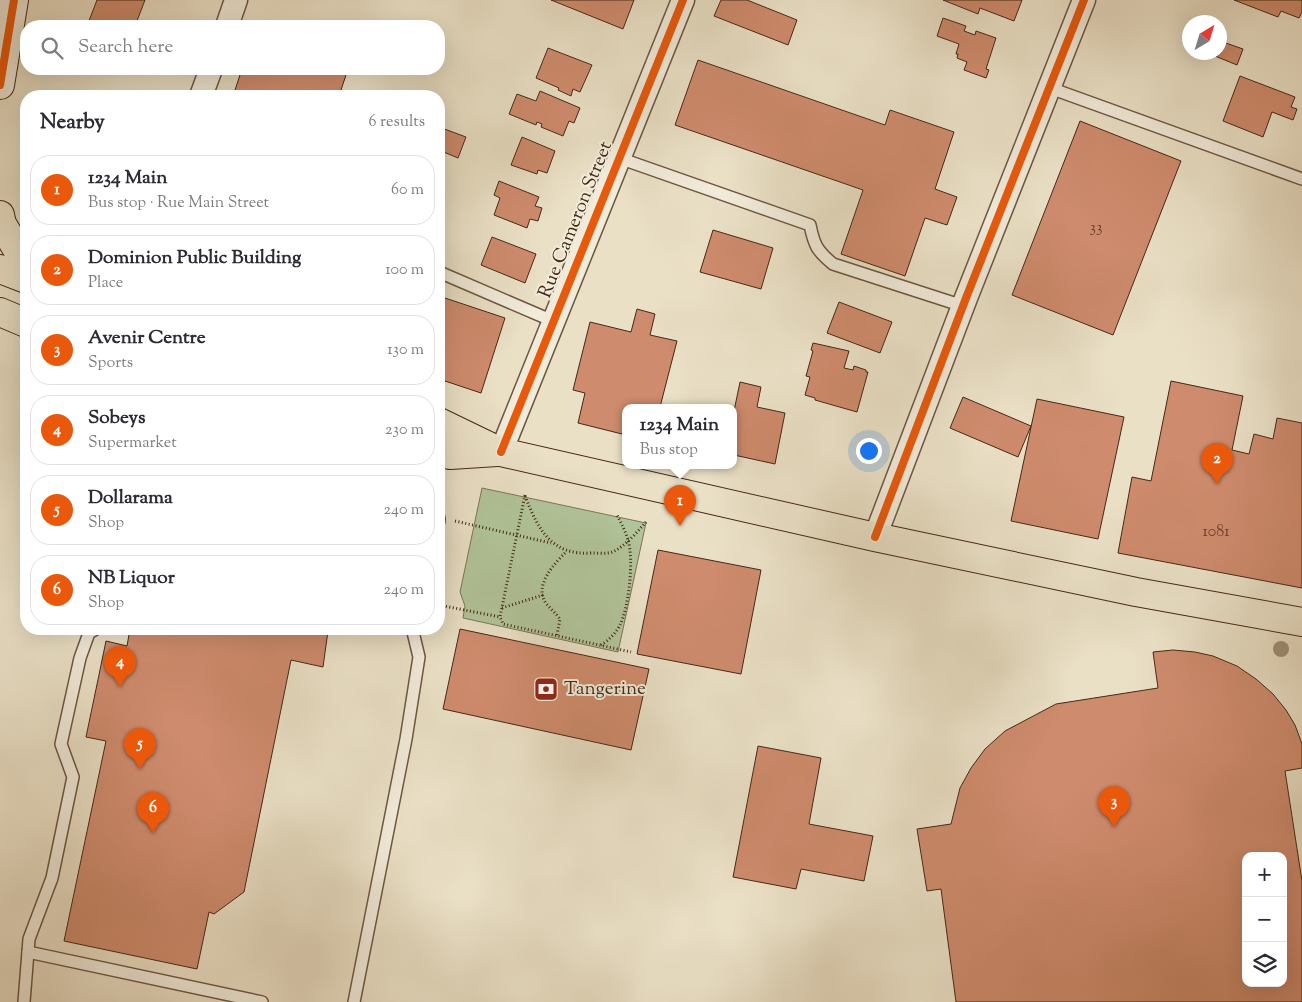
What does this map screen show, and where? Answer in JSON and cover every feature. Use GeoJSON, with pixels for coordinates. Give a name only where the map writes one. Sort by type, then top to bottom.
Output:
{"type":"FeatureCollection","features":[{"type":"Feature","properties":{"kind":"main road"},"geometry":{"type":"LineString","coordinates":[[0,85],[14,0]]}},
{"type":"Feature","properties":{"kind":"main road"},"geometry":{"type":"LineString","coordinates":[[0,215],[2,224],[20,254]]}},
{"type":"Feature","properties":{"kind":"main road"},"geometry":{"type":"LineString","coordinates":[[0,269],[20,277]]}},
{"type":"Feature","properties":{"kind":"main road"},"geometry":{"type":"LineString","coordinates":[[0,312],[20,320]]}},
{"type":"Feature","properties":{"kind":"main road"},"geometry":{"type":"LineString","coordinates":[[0,330],[20,334]]}},
{"type":"Feature","properties":{"kind":"main road"},"geometry":{"type":"LineString","coordinates":[[445,425],[501,452],[875,538],[1136,592],[1302,622]]}},
{"type":"Feature","properties":{"kind":"main road"},"geometry":{"type":"LineString","coordinates":[[445,454],[450,455],[501,452]]}},
{"type":"Feature","properties":{"kind":"street"},"geometry":{"type":"LineString","coordinates":[[228,20],[236,0]]}},
{"type":"Feature","properties":{"kind":"street","name":"Rue Cameron Street"},"geometry":{"type":"LineString","coordinates":[[501,452],[682,0]]}},
{"type":"Feature","properties":{"kind":"street"},"geometry":{"type":"LineString","coordinates":[[875,538],[1084,0]]}},
{"type":"Feature","properties":{"kind":"street"},"geometry":{"type":"LineString","coordinates":[[203,90],[209,75]]}},
{"type":"Feature","properties":{"kind":"lane"},"geometry":{"type":"LineString","coordinates":[[1050,88],[1302,179]]}},
{"type":"Feature","properties":{"kind":"lane"},"geometry":{"type":"LineString","coordinates":[[619,158],[810,225],[813,244],[821,255],[833,264],[964,306]]}},
{"type":"Feature","properties":{"kind":"lane"},"geometry":{"type":"LineString","coordinates":[[445,275],[553,321]]}},
{"type":"Feature","properties":{"kind":"lane"},"geometry":{"type":"LineString","coordinates":[[24,1002],[30,939],[52,878],[73,777],[61,744],[80,658],[87,635]]}},
{"type":"Feature","properties":{"kind":"lane"},"geometry":{"type":"LineString","coordinates":[[354,1002],[407,730],[419,657],[414,635]]}},
{"type":"Feature","properties":{"kind":"lane"},"geometry":{"type":"LineString","coordinates":[[28,952],[262,1002]]}},
{"type":"Feature","properties":{"kind":"path"},"geometry":{"type":"LineString","coordinates":[[630,652],[503,624],[500,617],[525,495],[536,523],[552,543],[566,552],[587,554],[612,552],[628,541],[647,521]]}},
{"type":"Feature","properties":{"kind":"path"},"geometry":{"type":"LineString","coordinates":[[601,645],[607,641],[620,625],[632,568],[628,541],[617,515]]}},
{"type":"Feature","properties":{"kind":"path"},"geometry":{"type":"LineString","coordinates":[[445,521],[552,543]]}},
{"type":"Feature","properties":{"kind":"path"},"geometry":{"type":"LineString","coordinates":[[557,635],[560,618],[544,600],[542,590],[552,566],[566,552]]}},
{"type":"Feature","properties":{"kind":"path"},"geometry":{"type":"LineString","coordinates":[[502,608],[543,595]]}},
{"type":"Feature","properties":{"kind":"path"},"geometry":{"type":"LineString","coordinates":[[445,606],[500,617]]}},
{"type":"Feature","properties":{"kind":"green space"},"geometry":{"type":"Polygon","coordinates":[[[482,488],[646,523],[618,652],[463,618],[465,606],[460,592],[482,488]]]}},
{"type":"Feature","properties":{"kind":"building"},"geometry":{"type":"Polygon","coordinates":[[[97,0],[145,0],[137,20],[89,20],[97,0]]]}},
{"type":"Feature","properties":{"kind":"building"},"geometry":{"type":"Polygon","coordinates":[[[551,0],[634,0],[623,29],[551,0]]]}},
{"type":"Feature","properties":{"kind":"building"},"geometry":{"type":"Polygon","coordinates":[[[721,0],[747,0],[797,20],[788,45],[714,16],[721,0]]]}},
{"type":"Feature","properties":{"kind":"building"},"geometry":{"type":"Polygon","coordinates":[[[943,0],[1022,0],[1014,21],[980,8],[978,14],[943,0]]]}},
{"type":"Feature","properties":{"kind":"building"},"geometry":{"type":"Polygon","coordinates":[[[1234,0],[1302,0],[1302,12],[1299,18],[1281,11],[1278,17],[1234,0]]]}},
{"type":"Feature","properties":{"kind":"building"},"geometry":{"type":"Polygon","coordinates":[[[943,18],[966,26],[964,31],[975,35],[976,31],[996,38],[986,69],[989,70],[986,78],[964,70],[967,62],[957,58],[958,54],[956,54],[959,44],[937,36],[943,18]]]}},
{"type":"Feature","properties":{"kind":"building"},"geometry":{"type":"Polygon","coordinates":[[[1227,43],[1243,49],[1237,65],[1225,60],[1227,60],[1227,43]]]}},
{"type":"Feature","properties":{"kind":"building"},"geometry":{"type":"Polygon","coordinates":[[[548,48],[592,65],[580,92],[573,89],[571,96],[558,90],[559,88],[536,78],[548,48]]]}},
{"type":"Feature","properties":{"kind":"building"},"geometry":{"type":"Polygon","coordinates":[[[698,60],[885,125],[890,110],[954,132],[935,189],[957,197],[947,225],[925,218],[905,276],[841,254],[863,190],[675,125],[698,60]]]}},
{"type":"Feature","properties":{"kind":"building"},"geometry":{"type":"Polygon","coordinates":[[[240,75],[346,75],[341,90],[235,90],[240,75]]]}},
{"type":"Feature","properties":{"kind":"building"},"geometry":{"type":"Polygon","coordinates":[[[1240,76],[1295,97],[1291,107],[1297,109],[1293,120],[1272,112],[1263,137],[1223,121],[1240,76]]]}},
{"type":"Feature","properties":{"kind":"building"},"geometry":{"type":"Polygon","coordinates":[[[540,91],[580,108],[574,123],[569,121],[563,136],[541,127],[542,124],[537,122],[536,125],[509,114],[517,94],[536,101],[540,91]]]}},
{"type":"Feature","properties":{"kind":"building"},"geometry":{"type":"Polygon","coordinates":[[[1080,121],[1181,161],[1113,335],[1012,295],[1080,121]]]}},
{"type":"Feature","properties":{"kind":"building"},"geometry":{"type":"Polygon","coordinates":[[[445,129],[466,137],[458,158],[445,153],[445,129]]]}},
{"type":"Feature","properties":{"kind":"building"},"geometry":{"type":"Polygon","coordinates":[[[522,137],[555,151],[547,173],[538,170],[537,174],[511,165],[522,137]]]}},
{"type":"Feature","properties":{"kind":"building"},"geometry":{"type":"Polygon","coordinates":[[[499,181],[539,197],[535,206],[542,208],[538,221],[530,219],[527,228],[494,215],[500,198],[494,195],[499,181]]]}},
{"type":"Feature","properties":{"kind":"building"},"geometry":{"type":"Polygon","coordinates":[[[713,230],[773,248],[761,289],[700,272],[713,230]]]}},
{"type":"Feature","properties":{"kind":"building"},"geometry":{"type":"Polygon","coordinates":[[[492,237],[536,254],[525,283],[481,265],[492,237]]]}},
{"type":"Feature","properties":{"kind":"building"},"geometry":{"type":"Polygon","coordinates":[[[445,298],[505,318],[481,393],[445,381],[445,298]]]}},
{"type":"Feature","properties":{"kind":"building"},"geometry":{"type":"Polygon","coordinates":[[[839,302],[892,322],[880,353],[827,333],[839,302]]]}},
{"type":"Feature","properties":{"kind":"building"},"geometry":{"type":"Polygon","coordinates":[[[637,309],[655,314],[650,335],[677,341],[661,404],[622,404],[622,434],[578,423],[585,393],[573,390],[590,322],[631,332],[637,309]]]}},
{"type":"Feature","properties":{"kind":"building"},"geometry":{"type":"Polygon","coordinates":[[[813,343],[849,351],[844,368],[853,370],[854,366],[868,372],[857,412],[815,400],[815,398],[805,395],[810,377],[806,376],[813,351],[811,350],[813,343]]]}},
{"type":"Feature","properties":{"kind":"building"},"geometry":{"type":"Polygon","coordinates":[[[1171,381],[1243,396],[1232,450],[1249,454],[1254,434],[1273,439],[1277,418],[1302,423],[1302,588],[1118,553],[1132,477],[1151,481],[1171,381]]]}},
{"type":"Feature","properties":{"kind":"building"},"geometry":{"type":"Polygon","coordinates":[[[740,382],[761,387],[757,407],[785,413],[775,464],[737,456],[737,404],[735,404],[740,382]]]}},
{"type":"Feature","properties":{"kind":"building"},"geometry":{"type":"Polygon","coordinates":[[[963,397],[1031,426],[1018,457],[950,428],[963,397]]]}},
{"type":"Feature","properties":{"kind":"building"},"geometry":{"type":"Polygon","coordinates":[[[1037,399],[1124,417],[1098,539],[1011,521],[1037,399]]]}},
{"type":"Feature","properties":{"kind":"building"},"geometry":{"type":"Polygon","coordinates":[[[658,550],[761,570],[741,674],[637,654],[658,550]]]}},
{"type":"Feature","properties":{"kind":"building","name":"Tangerine"},"geometry":{"type":"Polygon","coordinates":[[[460,629],[649,669],[631,750],[443,709],[460,629]]]}},
{"type":"Feature","properties":{"kind":"building"},"geometry":{"type":"Polygon","coordinates":[[[129,635],[327,635],[323,667],[291,660],[244,892],[214,914],[209,912],[197,969],[64,941],[106,741],[86,737],[106,641],[127,646],[129,635]]]}},
{"type":"Feature","properties":{"kind":"building"},"geometry":{"type":"Polygon","coordinates":[[[1173,650],[1213,656],[1237,666],[1256,679],[1273,694],[1295,725],[1302,744],[1302,768],[1285,771],[1302,881],[1302,1002],[956,1002],[941,889],[927,891],[917,829],[951,824],[960,788],[971,768],[985,749],[1005,731],[1056,704],[1158,688],[1153,652],[1173,650]]]}},
{"type":"Feature","properties":{"kind":"building"},"geometry":{"type":"Polygon","coordinates":[[[758,746],[821,758],[809,824],[873,836],[864,881],[801,869],[796,889],[733,877],[758,746]]]}},
{"type":"Feature","properties":{"kind":"cycle path"},"geometry":{"type":"LineString","coordinates":[[0,85],[14,0]]}},
{"type":"Feature","properties":{"kind":"cycle path"},"geometry":{"type":"LineString","coordinates":[[501,452],[683,0]]}},
{"type":"Feature","properties":{"kind":"cycle path"},"geometry":{"type":"LineString","coordinates":[[875,537],[966,298],[1084,0]]}},
{"type":"Feature","properties":{"kind":"place","name":"Dominion Public Building"},"geometry":{"type":"Point","coordinates":[1217,484]}},
{"type":"Feature","properties":{"kind":"place","name":"1234 Main"},"geometry":{"type":"Point","coordinates":[680,526]}},
{"type":"Feature","properties":{"kind":"place","name":"Sobeys"},"geometry":{"type":"Point","coordinates":[120,687]}},
{"type":"Feature","properties":{"kind":"place","name":"Tangerine"},"geometry":{"type":"Point","coordinates":[546,689]}},
{"type":"Feature","properties":{"kind":"place","name":"Dollarama"},"geometry":{"type":"Point","coordinates":[140,769]}},
{"type":"Feature","properties":{"kind":"place","name":"Avenir Centre"},"geometry":{"type":"Point","coordinates":[1114,827]}},
{"type":"Feature","properties":{"kind":"place","name":"NB Liquor"},"geometry":{"type":"Point","coordinates":[153,833]}}]}
